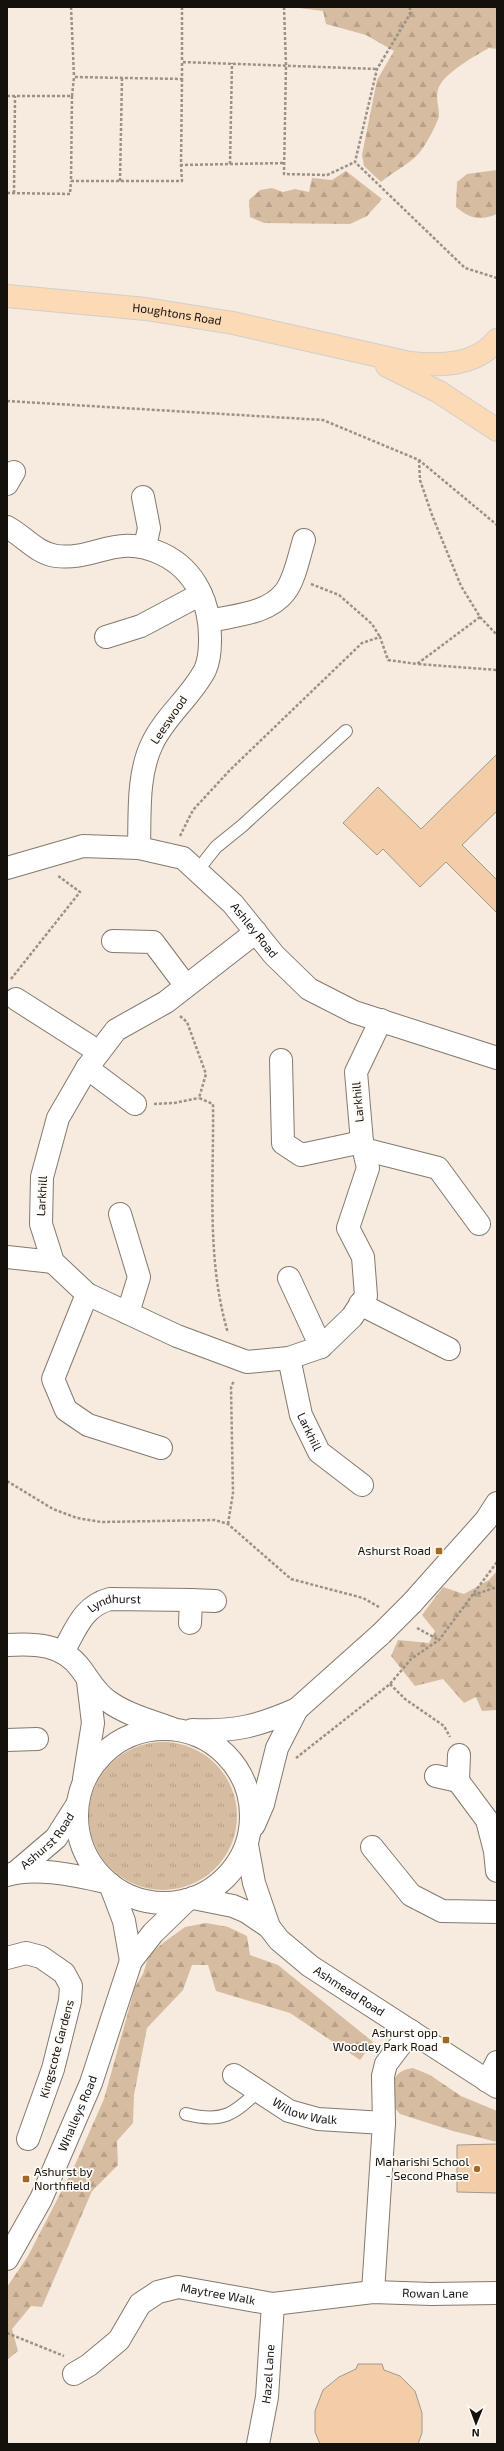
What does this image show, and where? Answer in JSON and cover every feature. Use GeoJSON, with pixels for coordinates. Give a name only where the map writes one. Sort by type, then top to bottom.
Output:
{"type":"FeatureCollection","features":[{"type":"Feature","properties":{"kind":"main road","name":"Houghtons Road"},"geometry":{"type":"LineString","coordinates":[[7,296],[146,309],[233,323],[410,363],[434,365],[455,364],[475,356],[497,340]]}},
{"type":"Feature","properties":{"kind":"main road","name":"Houghtons Road"},"geometry":{"type":"LineString","coordinates":[[344,347],[408,375],[497,430]]}},
{"type":"Feature","properties":{"kind":"street"},"geometry":{"type":"LineString","coordinates":[[143,497],[149,528],[145,547]]}},
{"type":"Feature","properties":{"kind":"street","name":"Leeswood"},"geometry":{"type":"LineString","coordinates":[[7,527],[44,553],[55,556],[82,554],[124,544],[145,547],[175,561],[186,571],[202,594],[210,621],[210,653],[206,669],[199,681],[165,722],[152,744],[145,766],[139,848]]}},
{"type":"Feature","properties":{"kind":"street"},"geometry":{"type":"LineString","coordinates":[[210,621],[266,607],[285,592],[292,577],[304,540]]}},
{"type":"Feature","properties":{"kind":"street"},"geometry":{"type":"LineString","coordinates":[[106,637],[141,626],[202,594]]}},
{"type":"Feature","properties":{"kind":"street","name":"Ashley Road"},"geometry":{"type":"LineString","coordinates":[[7,868],[83,846],[139,848],[183,858],[233,904],[274,955],[309,989],[354,1012],[497,1058]]}},
{"type":"Feature","properties":{"kind":"street","name":"Larkhill"},"geometry":{"type":"LineString","coordinates":[[256,932],[166,1002],[116,1030],[93,1060],[58,1118],[42,1177],[41,1224],[54,1262],[87,1294],[177,1336],[247,1362],[289,1358],[321,1347],[352,1317],[366,1296],[363,1257],[348,1228],[368,1168],[362,1145],[356,1072],[381,1020]]}},
{"type":"Feature","properties":{"kind":"street"},"geometry":{"type":"LineString","coordinates":[[113,941],[153,942],[186,986]]}},
{"type":"Feature","properties":{"kind":"street"},"geometry":{"type":"LineString","coordinates":[[12,992],[93,1060],[135,1104]]}},
{"type":"Feature","properties":{"kind":"street"},"geometry":{"type":"LineString","coordinates":[[281,1060],[283,1143],[301,1155],[362,1145],[438,1168],[479,1224]]}},
{"type":"Feature","properties":{"kind":"street"},"geometry":{"type":"LineString","coordinates":[[120,1214],[139,1276],[128,1313]]}},
{"type":"Feature","properties":{"kind":"street"},"geometry":{"type":"LineString","coordinates":[[7,1257],[54,1262]]}},
{"type":"Feature","properties":{"kind":"street"},"geometry":{"type":"LineString","coordinates":[[289,1278],[321,1347]]}},
{"type":"Feature","properties":{"kind":"street"},"geometry":{"type":"LineString","coordinates":[[87,1294],[53,1379],[66,1410],[88,1425],[161,1448]]}},
{"type":"Feature","properties":{"kind":"street"},"geometry":{"type":"LineString","coordinates":[[360,1304],[449,1349]]}},
{"type":"Feature","properties":{"kind":"street","name":"Larkhill"},"geometry":{"type":"LineString","coordinates":[[289,1358],[301,1415],[319,1452],[362,1485]]}},
{"type":"Feature","properties":{"kind":"street"},"geometry":{"type":"LineString","coordinates":[[84,1779],[99,1757],[120,1740],[146,1730],[230,1730],[250,1727],[297,1709],[381,1634],[412,1614],[486,1520],[497,1503]]}},
{"type":"Feature","properties":{"kind":"street","name":"Lyndhurst"},"geometry":{"type":"LineString","coordinates":[[63,1652],[82,1617],[90,1608],[100,1602],[110,1599],[215,1601]]}},
{"type":"Feature","properties":{"kind":"street"},"geometry":{"type":"LineString","coordinates":[[190,1623],[191,1600]]}},
{"type":"Feature","properties":{"kind":"street"},"geometry":{"type":"LineString","coordinates":[[7,1645],[42,1645],[63,1652],[82,1669],[88,1681],[98,1693],[115,1705],[209,1740],[231,1758],[246,1783],[252,1810],[248,1842]]}},
{"type":"Feature","properties":{"kind":"street"},"geometry":{"type":"LineString","coordinates":[[88,1681],[93,1723],[84,1779],[77,1805],[78,1832],[87,1858],[108,1883],[134,1898],[162,1903],[190,1899],[216,1886],[235,1868],[248,1842],[263,1804],[277,1748],[297,1709]]}},
{"type":"Feature","properties":{"kind":"street"},"geometry":{"type":"LineString","coordinates":[[7,1740],[37,1739]]}},
{"type":"Feature","properties":{"kind":"street"},"geometry":{"type":"LineString","coordinates":[[459,1755],[458,1781],[487,1820],[495,1851],[497,1871]]}},
{"type":"Feature","properties":{"kind":"street"},"geometry":{"type":"LineString","coordinates":[[436,1776],[458,1781]]}},
{"type":"Feature","properties":{"kind":"street","name":"Ashurst Road"},"geometry":{"type":"LineString","coordinates":[[11,1874],[56,1838],[77,1805]]}},
{"type":"Feature","properties":{"kind":"street","name":"Ashmead Road"},"geometry":{"type":"LineString","coordinates":[[248,1842],[254,1883],[269,1927]]}},
{"type":"Feature","properties":{"kind":"street"},"geometry":{"type":"LineString","coordinates":[[372,1847],[411,1895],[442,1911],[497,1912]]}},
{"type":"Feature","properties":{"kind":"street","name":"Ashurst Road"},"geometry":{"type":"LineString","coordinates":[[11,1874],[59,1873],[108,1883]]}},
{"type":"Feature","properties":{"kind":"street","name":"Whalleys Road"},"geometry":{"type":"LineString","coordinates":[[108,1883],[124,1920],[131,1961]]}},
{"type":"Feature","properties":{"kind":"street","name":"Ashmead Road"},"geometry":{"type":"LineString","coordinates":[[190,1899],[233,1906],[247,1912],[269,1927],[279,1940],[310,1966],[492,2084]]}},
{"type":"Feature","properties":{"kind":"street","name":"Whalleys Road"},"geometry":{"type":"LineString","coordinates":[[7,2259],[41,2199],[91,2083],[131,1961],[153,1933],[190,1899]]}},
{"type":"Feature","properties":{"kind":"street","name":"Kingscote Gardens"},"geometry":{"type":"LineString","coordinates":[[7,1958],[26,1953],[41,1957],[64,1973],[71,1986],[53,2069],[28,2139]]}},
{"type":"Feature","properties":{"kind":"street"},"geometry":{"type":"LineString","coordinates":[[373,2292],[384,2123],[383,2076],[386,2064],[411,2031]]}},
{"type":"Feature","properties":{"kind":"street"},"geometry":{"type":"LineString","coordinates":[[492,2084],[497,2062]]}},
{"type":"Feature","properties":{"kind":"street","name":"Willow Walk"},"geometry":{"type":"LineString","coordinates":[[234,2075],[289,2111],[318,2119],[384,2123]]}},
{"type":"Feature","properties":{"kind":"street","name":"Maytree Walk"},"geometry":{"type":"LineString","coordinates":[[82,2370],[119,2340],[140,2304],[158,2292],[178,2287],[272,2304],[373,2292]]}},
{"type":"Feature","properties":{"kind":"street","name":"Rowan Lane"},"geometry":{"type":"LineString","coordinates":[[373,2292],[431,2294],[497,2293]]}},
{"type":"Feature","properties":{"kind":"street","name":"Hazel Lane"},"geometry":{"type":"LineString","coordinates":[[258,2444],[267,2397],[272,2304]]}},
{"type":"Feature","properties":{"kind":"lane"},"geometry":{"type":"LineString","coordinates":[[197,870],[216,847],[242,826],[346,731]]}},
{"type":"Feature","properties":{"kind":"lane"},"geometry":{"type":"LineString","coordinates":[[186,2114],[216,2118],[238,2111],[258,2091]]}},
{"type":"Feature","properties":{"kind":"path"},"geometry":{"type":"LineString","coordinates":[[7,193],[70,194],[72,96],[74,77],[71,7]]}},
{"type":"Feature","properties":{"kind":"path"},"geometry":{"type":"LineString","coordinates":[[71,181],[182,181],[180,165],[182,7]]}},
{"type":"Feature","properties":{"kind":"path"},"geometry":{"type":"LineString","coordinates":[[284,7],[286,65],[284,174],[328,175],[355,162]]}},
{"type":"Feature","properties":{"kind":"path"},"geometry":{"type":"LineString","coordinates":[[355,162],[377,69],[410,14],[410,7]]}},
{"type":"Feature","properties":{"kind":"path"},"geometry":{"type":"LineString","coordinates":[[182,62],[377,69]]}},
{"type":"Feature","properties":{"kind":"path"},"geometry":{"type":"LineString","coordinates":[[230,164],[232,63]]}},
{"type":"Feature","properties":{"kind":"path"},"geometry":{"type":"LineString","coordinates":[[74,77],[182,79]]}},
{"type":"Feature","properties":{"kind":"path"},"geometry":{"type":"LineString","coordinates":[[120,181],[122,78]]}},
{"type":"Feature","properties":{"kind":"path"},"geometry":{"type":"LineString","coordinates":[[7,96],[72,96]]}},
{"type":"Feature","properties":{"kind":"path"},"geometry":{"type":"LineString","coordinates":[[14,193],[15,96]]}},
{"type":"Feature","properties":{"kind":"path"},"geometry":{"type":"LineString","coordinates":[[355,162],[465,268],[497,278]]}},
{"type":"Feature","properties":{"kind":"path"},"geometry":{"type":"LineString","coordinates":[[180,165],[285,163]]}},
{"type":"Feature","properties":{"kind":"path"},"geometry":{"type":"LineString","coordinates":[[7,401],[323,420],[419,460],[497,525]]}},
{"type":"Feature","properties":{"kind":"path"},"geometry":{"type":"LineString","coordinates":[[419,460],[420,480],[432,515],[461,586],[480,617],[497,635]]}},
{"type":"Feature","properties":{"kind":"path"},"geometry":{"type":"LineString","coordinates":[[292,577],[339,595],[372,624],[380,638],[388,660],[417,664],[497,670]]}},
{"type":"Feature","properties":{"kind":"path"},"geometry":{"type":"LineString","coordinates":[[417,664],[480,617]]}},
{"type":"Feature","properties":{"kind":"path"},"geometry":{"type":"LineString","coordinates":[[173,855],[193,810],[230,770],[362,643],[380,638]]}},
{"type":"Feature","properties":{"kind":"path"},"geometry":{"type":"LineString","coordinates":[[12,992],[80,892],[56,874],[51,875]]}},
{"type":"Feature","properties":{"kind":"path"},"geometry":{"type":"LineString","coordinates":[[166,1002],[187,1022],[206,1074],[199,1098]]}},
{"type":"Feature","properties":{"kind":"path"},"geometry":{"type":"LineString","coordinates":[[135,1104],[174,1103],[199,1098],[213,1104],[214,1251],[220,1305],[238,1371],[231,1388],[233,1493],[228,1524]]}},
{"type":"Feature","properties":{"kind":"path"},"geometry":{"type":"LineString","coordinates":[[7,1481],[53,1509],[77,1518],[101,1522],[215,1520],[228,1524],[291,1579],[363,1598],[384,1609]]}},
{"type":"Feature","properties":{"kind":"path"},"geometry":{"type":"LineString","coordinates":[[272,1766],[287,1765],[390,1684],[412,1659],[439,1640],[497,1562]]}},
{"type":"Feature","properties":{"kind":"path"},"geometry":{"type":"LineString","coordinates":[[472,1595],[497,1587]]}},
{"type":"Feature","properties":{"kind":"path"},"geometry":{"type":"LineString","coordinates":[[412,1614],[439,1640]]}},
{"type":"Feature","properties":{"kind":"path"},"geometry":{"type":"LineString","coordinates":[[390,1684],[405,1699],[444,1726],[459,1755]]}},
{"type":"Feature","properties":{"kind":"path"},"geometry":{"type":"LineString","coordinates":[[7,2333],[82,2370]]}},
{"type":"Feature","properties":{"kind":"green space"},"geometry":{"type":"Polygon","coordinates":[[[291,7],[497,7],[497,49],[489,48],[483,51],[462,64],[444,80],[437,92],[439,115],[425,145],[414,158],[381,182],[364,166],[362,155],[377,80],[394,51],[366,35],[326,24],[323,11],[291,7]]]}},
{"type":"Feature","properties":{"kind":"green space"},"geometry":{"type":"Polygon","coordinates":[[[497,170],[497,214],[485,218],[475,218],[456,207],[457,182],[467,174],[497,170]]]}},
{"type":"Feature","properties":{"kind":"green space"},"geometry":{"type":"Polygon","coordinates":[[[346,171],[382,199],[367,216],[350,224],[264,223],[250,217],[249,200],[260,190],[272,188],[283,192],[295,189],[309,192],[312,178],[332,180],[346,171]]]}},
{"type":"Feature","properties":{"kind":"green space"},"geometry":{"type":"Polygon","coordinates":[[[497,1571],[497,1710],[482,1711],[476,1697],[464,1703],[443,1679],[415,1686],[391,1656],[398,1640],[429,1643],[435,1631],[422,1615],[443,1587],[464,1594],[489,1580],[497,1571]]]}},
{"type":"Feature","properties":{"kind":"green space"},"geometry":{"type":"Polygon","coordinates":[[[163,1742],[184,1745],[198,1751],[210,1759],[220,1769],[228,1781],[234,1795],[237,1816],[234,1837],[228,1851],[220,1863],[210,1873],[198,1881],[184,1887],[163,1890],[142,1887],[128,1881],[116,1873],[106,1863],[98,1851],[92,1837],[89,1816],[92,1795],[98,1781],[106,1769],[116,1759],[128,1751],[142,1745],[163,1742]]]}},
{"type":"Feature","properties":{"kind":"green space"},"geometry":{"type":"Polygon","coordinates":[[[206,1923],[228,1927],[247,1936],[250,1955],[278,1965],[373,2042],[360,2060],[290,2013],[216,1991],[208,1965],[192,1965],[183,1990],[147,2028],[134,2095],[133,2123],[117,2141],[118,2165],[92,2191],[42,2307],[31,2306],[12,2329],[18,2351],[7,2360],[7,2287],[28,2256],[74,2167],[104,2099],[135,1987],[143,1974],[149,1955],[185,1927],[206,1923]]]}},
{"type":"Feature","properties":{"kind":"green space"},"geometry":{"type":"Polygon","coordinates":[[[413,2068],[430,2075],[461,2096],[497,2111],[497,2142],[453,2131],[400,2114],[389,2101],[393,2083],[397,2075],[401,2072],[413,2068]]]}},
{"type":"Feature","properties":{"kind":"building"},"geometry":{"type":"Polygon","coordinates":[[[497,754],[497,811],[462,845],[497,880],[497,913],[446,862],[420,887],[383,849],[377,855],[343,823],[378,787],[421,829],[497,754]]]}},
{"type":"Feature","properties":{"kind":"building","name":"Maharishi School - Second Phase"},"geometry":{"type":"Polygon","coordinates":[[[497,2144],[497,2193],[457,2192],[457,2145],[497,2144]]]}},
{"type":"Feature","properties":{"kind":"building"},"geometry":{"type":"Polygon","coordinates":[[[358,2364],[382,2364],[384,2370],[400,2376],[415,2391],[422,2413],[422,2433],[418,2444],[320,2444],[315,2432],[315,2411],[323,2390],[339,2377],[356,2369],[358,2364]]]}},
{"type":"Feature","properties":{"kind":"place","name":"Ashurst Road"},"geometry":{"type":"Point","coordinates":[439,1551]}},
{"type":"Feature","properties":{"kind":"place","name":"Ashurst opp Woodley Park Road"},"geometry":{"type":"Point","coordinates":[446,2040]}},
{"type":"Feature","properties":{"kind":"place","name":"Maharishi School - Second Phase"},"geometry":{"type":"Point","coordinates":[477,2169]}},
{"type":"Feature","properties":{"kind":"place","name":"Ashurst by Northfield"},"geometry":{"type":"Point","coordinates":[26,2179]}}]}
